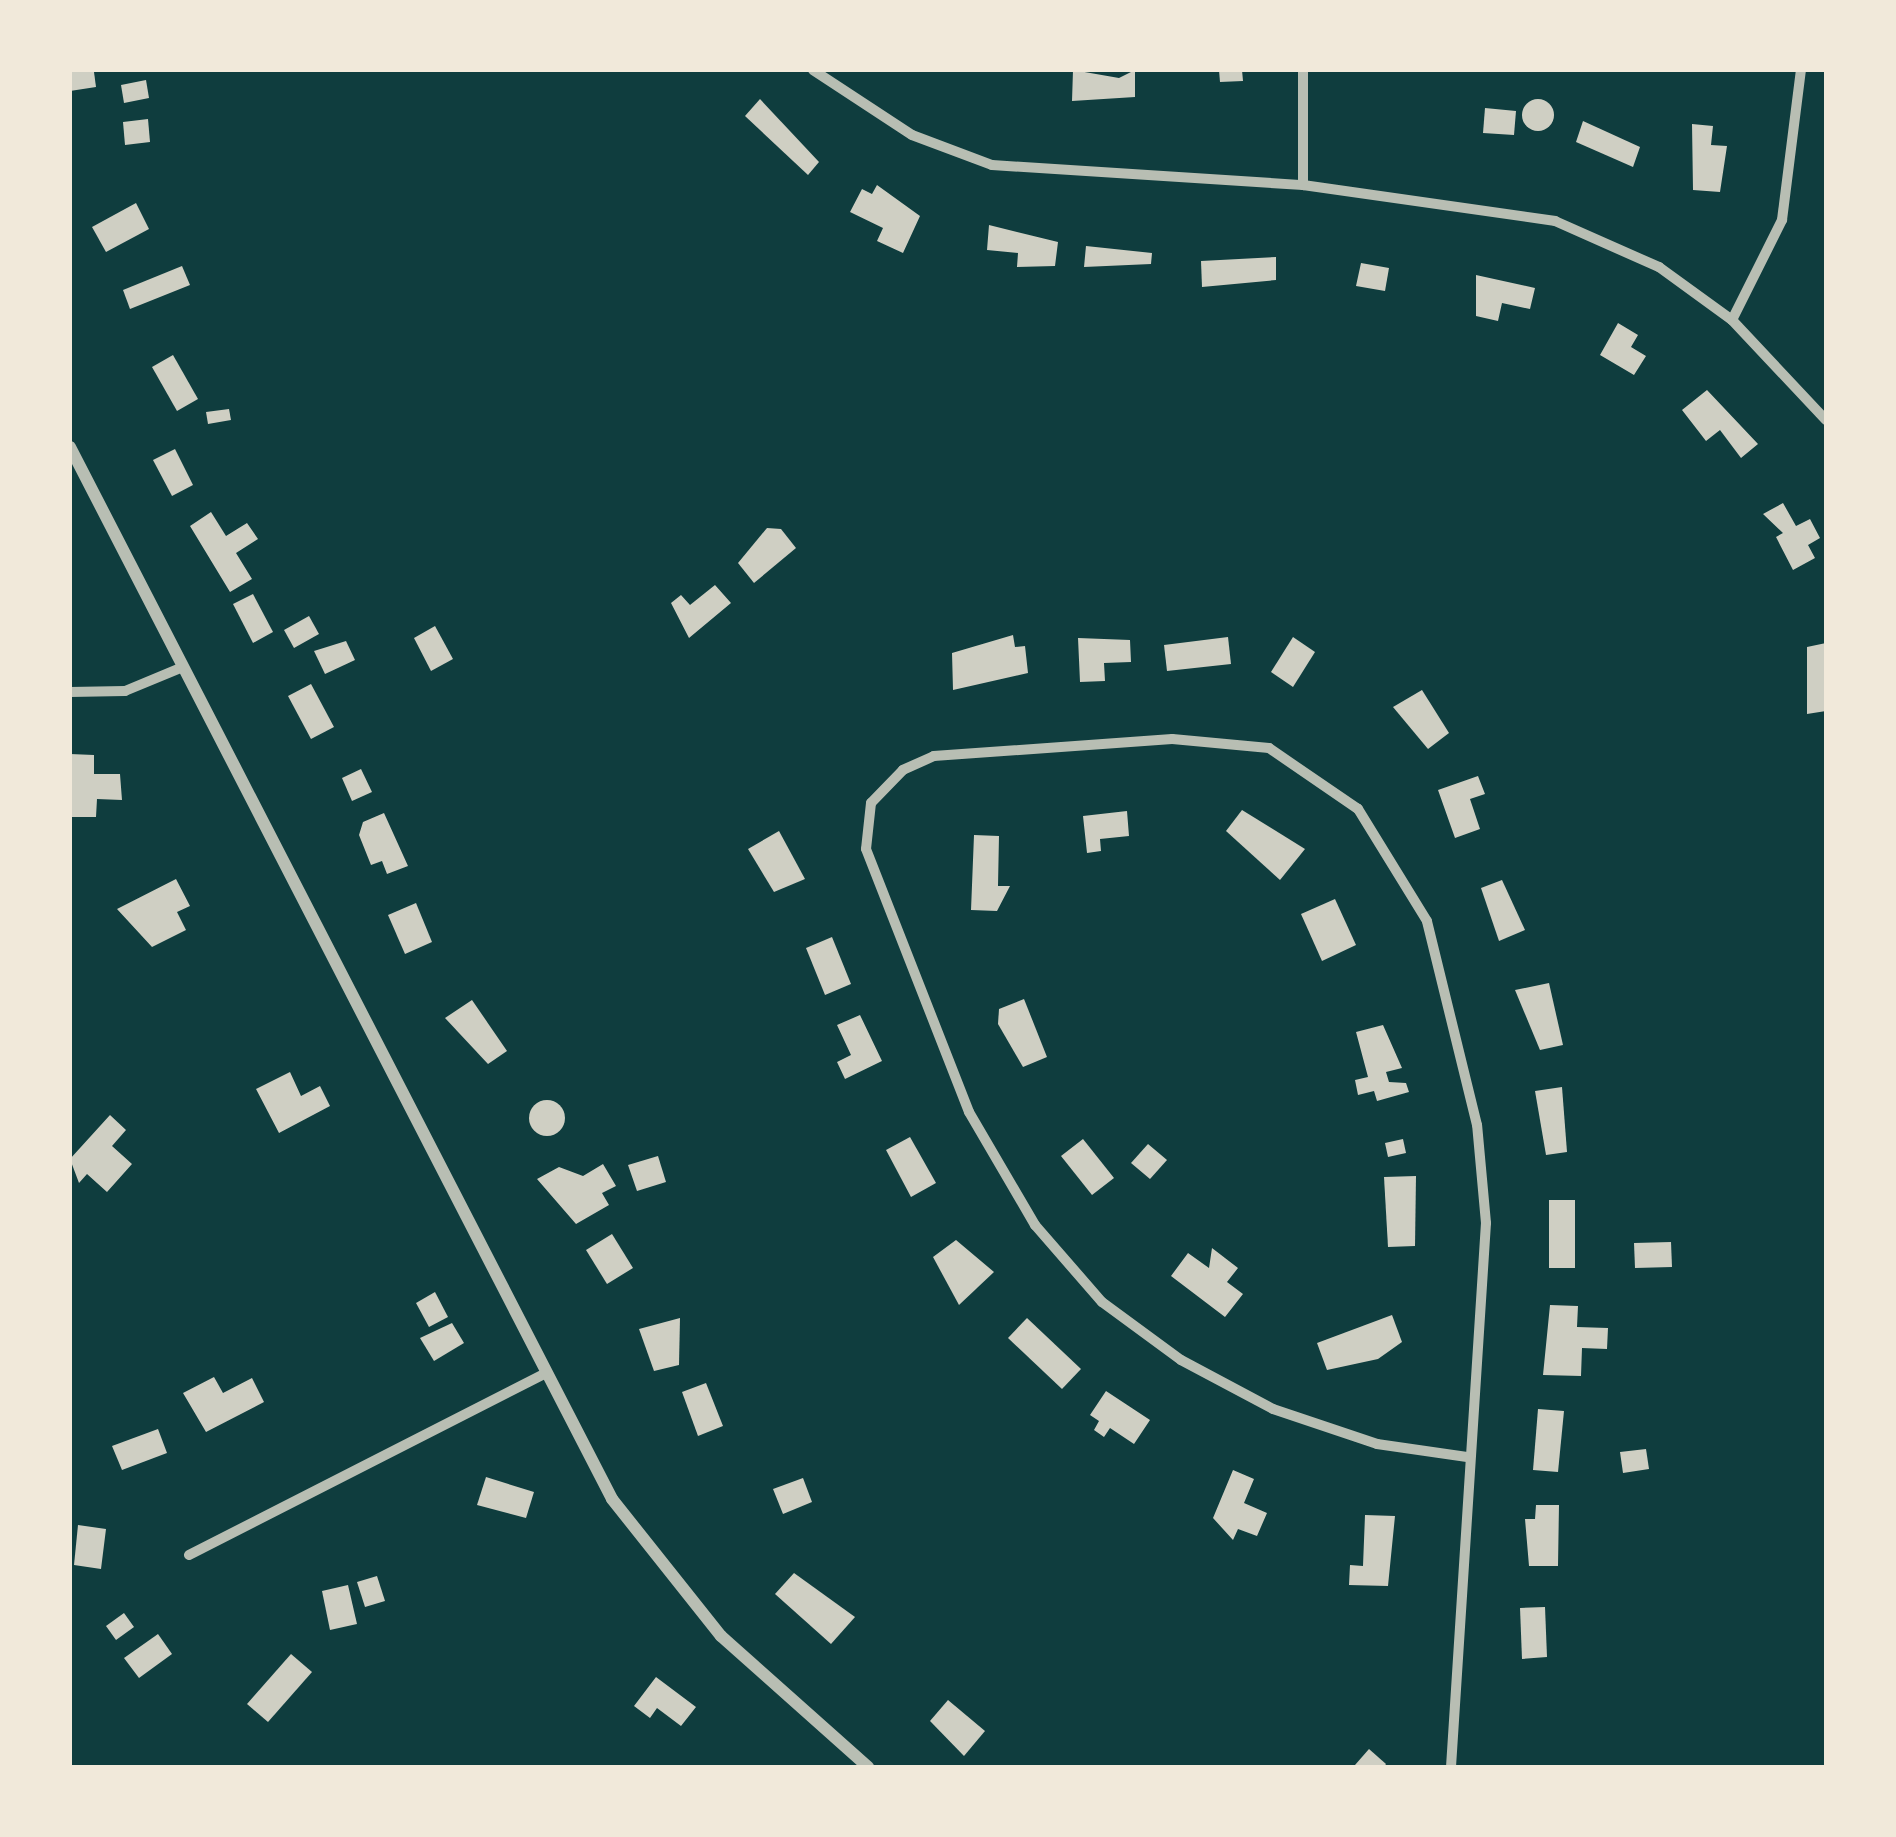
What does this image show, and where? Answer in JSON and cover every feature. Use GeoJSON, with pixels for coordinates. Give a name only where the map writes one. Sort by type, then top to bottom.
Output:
{"type":"FeatureCollection","features":[{"type":"Feature","properties":{"kind":"street"},"geometry":{"type":"LineString","coordinates":[[813,70],[912,135],[992,165],[1302,185],[1555,221],[1659,267],[1732,320],[1826,420]]}},
{"type":"Feature","properties":{"kind":"street"},"geometry":{"type":"LineString","coordinates":[[1302,185],[1303,70]]}},
{"type":"Feature","properties":{"kind":"street"},"geometry":{"type":"LineString","coordinates":[[1732,320],[1782,220],[1801,70]]}},
{"type":"Feature","properties":{"kind":"street"},"geometry":{"type":"LineString","coordinates":[[70,447],[544,1374],[612,1499],[686,1598],[868,1767]]}},
{"type":"Feature","properties":{"kind":"street"},"geometry":{"type":"LineString","coordinates":[[70,692],[125,691],[183,668]]}},
{"type":"Feature","properties":{"kind":"street"},"geometry":{"type":"LineString","coordinates":[[1451,1767],[1467,1457],[1483,1350],[1477,1125],[1428,921],[1358,809],[1298,762],[1227,741],[934,756],[903,770],[871,802],[866,849],[969,1112],[1035,1225],[1102,1302],[1181,1360],[1273,1410],[1376,1444],[1467,1457]]}},
{"type":"Feature","properties":{"kind":"street"},"geometry":{"type":"LineString","coordinates":[[189,1556],[544,1374]]}},
{"type":"Feature","properties":{"kind":"building"},"geometry":{"type":"Polygon","coordinates":[[[70,70],[94,72],[96,87],[70,91],[70,70]]]}},
{"type":"Feature","properties":{"kind":"building"},"geometry":{"type":"Polygon","coordinates":[[[1073,70],[1119,78],[1135,70],[1135,97],[1072,101],[1073,70]]]}},
{"type":"Feature","properties":{"kind":"building"},"geometry":{"type":"Polygon","coordinates":[[[1219,70],[1242,70],[1243,81],[1220,82],[1219,70]]]}},
{"type":"Feature","properties":{"kind":"building"},"geometry":{"type":"Polygon","coordinates":[[[146,80],[149,98],[124,103],[121,85],[146,80]]]}},
{"type":"Feature","properties":{"kind":"building"},"geometry":{"type":"Polygon","coordinates":[[[760,99],[819,162],[808,175],[745,116],[760,99]]]}},
{"type":"Feature","properties":{"kind":"building"},"geometry":{"type":"Polygon","coordinates":[[[1538,99],[1549,104],[1554,115],[1549,126],[1538,131],[1527,126],[1522,115],[1527,104],[1538,99]]]}},
{"type":"Feature","properties":{"kind":"building"},"geometry":{"type":"Polygon","coordinates":[[[1485,108],[1516,111],[1514,135],[1483,133],[1485,108]]]}},
{"type":"Feature","properties":{"kind":"building"},"geometry":{"type":"Polygon","coordinates":[[[148,119],[150,142],[125,145],[123,122],[148,119]]]}},
{"type":"Feature","properties":{"kind":"building"},"geometry":{"type":"Polygon","coordinates":[[[1583,121],[1640,147],[1633,167],[1576,142],[1583,121]]]}},
{"type":"Feature","properties":{"kind":"building"},"geometry":{"type":"Polygon","coordinates":[[[1692,124],[1713,126],[1711,145],[1727,146],[1720,192],[1693,190],[1692,124]]]}},
{"type":"Feature","properties":{"kind":"building"},"geometry":{"type":"Polygon","coordinates":[[[877,185],[920,216],[903,253],[877,241],[883,228],[850,212],[862,189],[872,194],[877,185]]]}},
{"type":"Feature","properties":{"kind":"building"},"geometry":{"type":"Polygon","coordinates":[[[136,203],[149,229],[106,252],[92,227],[136,203]]]}},
{"type":"Feature","properties":{"kind":"building"},"geometry":{"type":"Polygon","coordinates":[[[989,225],[1058,242],[1055,266],[1017,267],[1018,253],[987,250],[989,225]]]}},
{"type":"Feature","properties":{"kind":"building"},"geometry":{"type":"Polygon","coordinates":[[[1086,246],[1152,253],[1151,264],[1084,267],[1086,246]]]}},
{"type":"Feature","properties":{"kind":"building"},"geometry":{"type":"Polygon","coordinates":[[[1276,257],[1276,280],[1202,287],[1201,261],[1276,257]]]}},
{"type":"Feature","properties":{"kind":"building"},"geometry":{"type":"Polygon","coordinates":[[[1361,263],[1389,268],[1385,291],[1356,286],[1361,263]]]}},
{"type":"Feature","properties":{"kind":"building"},"geometry":{"type":"Polygon","coordinates":[[[182,266],[190,285],[130,309],[123,290],[182,266]]]}},
{"type":"Feature","properties":{"kind":"building"},"geometry":{"type":"Polygon","coordinates":[[[1476,275],[1535,288],[1530,309],[1502,303],[1498,321],[1476,316],[1476,275]]]}},
{"type":"Feature","properties":{"kind":"building"},"geometry":{"type":"Polygon","coordinates":[[[1618,323],[1638,335],[1631,347],[1646,356],[1634,375],[1600,355],[1618,323]]]}},
{"type":"Feature","properties":{"kind":"building"},"geometry":{"type":"Polygon","coordinates":[[[173,355],[198,399],[177,411],[152,367],[173,355]]]}},
{"type":"Feature","properties":{"kind":"building"},"geometry":{"type":"Polygon","coordinates":[[[1707,390],[1758,444],[1741,458],[1720,430],[1706,441],[1682,410],[1707,390]]]}},
{"type":"Feature","properties":{"kind":"building"},"geometry":{"type":"Polygon","coordinates":[[[229,409],[231,420],[208,424],[206,412],[229,409]]]}},
{"type":"Feature","properties":{"kind":"building"},"geometry":{"type":"Polygon","coordinates":[[[175,449],[193,485],[172,496],[153,460],[175,449]]]}},
{"type":"Feature","properties":{"kind":"building"},"geometry":{"type":"Polygon","coordinates":[[[1783,503],[1796,526],[1810,519],[1820,538],[1808,545],[1815,558],[1793,570],[1776,537],[1783,533],[1763,514],[1783,503]]]}},
{"type":"Feature","properties":{"kind":"building"},"geometry":{"type":"Polygon","coordinates":[[[211,512],[226,536],[247,523],[258,539],[236,553],[252,579],[230,592],[190,526],[211,512]]]}},
{"type":"Feature","properties":{"kind":"building"},"geometry":{"type":"Polygon","coordinates":[[[767,528],[781,529],[796,548],[754,583],[738,563],[767,528]]]}},
{"type":"Feature","properties":{"kind":"building"},"geometry":{"type":"Polygon","coordinates":[[[715,585],[731,603],[689,638],[671,603],[681,595],[690,605],[715,585]]]}},
{"type":"Feature","properties":{"kind":"building"},"geometry":{"type":"Polygon","coordinates":[[[253,594],[273,632],[253,643],[233,604],[253,594]]]}},
{"type":"Feature","properties":{"kind":"building"},"geometry":{"type":"Polygon","coordinates":[[[309,616],[319,634],[294,648],[284,630],[309,616]]]}},
{"type":"Feature","properties":{"kind":"building"},"geometry":{"type":"Polygon","coordinates":[[[435,626],[453,659],[431,671],[414,638],[435,626]]]}},
{"type":"Feature","properties":{"kind":"building"},"geometry":{"type":"Polygon","coordinates":[[[1013,635],[1015,647],[1025,646],[1028,673],[953,690],[952,653],[1013,635]]]}},
{"type":"Feature","properties":{"kind":"building"},"geometry":{"type":"Polygon","coordinates":[[[1228,637],[1231,664],[1167,671],[1164,645],[1228,637]]]}},
{"type":"Feature","properties":{"kind":"building"},"geometry":{"type":"Polygon","coordinates":[[[1293,637],[1315,652],[1293,687],[1271,672],[1293,637]]]}},
{"type":"Feature","properties":{"kind":"building"},"geometry":{"type":"Polygon","coordinates":[[[1078,638],[1130,640],[1131,662],[1104,663],[1105,681],[1080,682],[1078,638]]]}},
{"type":"Feature","properties":{"kind":"building"},"geometry":{"type":"Polygon","coordinates":[[[346,641],[355,660],[325,674],[314,651],[346,641]]]}},
{"type":"Feature","properties":{"kind":"building"},"geometry":{"type":"Polygon","coordinates":[[[1826,643],[1826,711],[1807,714],[1807,647],[1826,643]]]}},
{"type":"Feature","properties":{"kind":"building"},"geometry":{"type":"Polygon","coordinates":[[[311,684],[334,727],[311,739],[288,696],[311,684]]]}},
{"type":"Feature","properties":{"kind":"building"},"geometry":{"type":"Polygon","coordinates":[[[1422,690],[1449,733],[1428,749],[1393,707],[1422,690]]]}},
{"type":"Feature","properties":{"kind":"building"},"geometry":{"type":"Polygon","coordinates":[[[70,754],[94,755],[94,774],[120,774],[122,800],[97,799],[96,817],[70,817],[70,754]]]}},
{"type":"Feature","properties":{"kind":"building"},"geometry":{"type":"Polygon","coordinates":[[[361,769],[372,792],[352,801],[342,778],[361,769]]]}},
{"type":"Feature","properties":{"kind":"building"},"geometry":{"type":"Polygon","coordinates":[[[1478,776],[1485,794],[1470,799],[1480,829],[1455,838],[1438,790],[1478,776]]]}},
{"type":"Feature","properties":{"kind":"building"},"geometry":{"type":"Polygon","coordinates":[[[1242,810],[1305,849],[1280,880],[1226,831],[1242,810]]]}},
{"type":"Feature","properties":{"kind":"building"},"geometry":{"type":"Polygon","coordinates":[[[1127,811],[1129,836],[1100,839],[1101,851],[1087,853],[1083,816],[1127,811]]]}},
{"type":"Feature","properties":{"kind":"building"},"geometry":{"type":"Polygon","coordinates":[[[384,813],[408,866],[387,874],[382,861],[371,865],[359,835],[363,822],[384,813]]]}},
{"type":"Feature","properties":{"kind":"building"},"geometry":{"type":"Polygon","coordinates":[[[779,831],[805,879],[774,892],[748,849],[779,831]]]}},
{"type":"Feature","properties":{"kind":"building"},"geometry":{"type":"Polygon","coordinates":[[[974,835],[999,836],[998,886],[1010,886],[997,911],[971,910],[974,835]]]}},
{"type":"Feature","properties":{"kind":"building"},"geometry":{"type":"Polygon","coordinates":[[[176,879],[190,906],[177,912],[186,930],[152,947],[117,909],[176,879]]]}},
{"type":"Feature","properties":{"kind":"building"},"geometry":{"type":"Polygon","coordinates":[[[1502,880],[1525,930],[1499,941],[1481,888],[1502,880]]]}},
{"type":"Feature","properties":{"kind":"building"},"geometry":{"type":"Polygon","coordinates":[[[1335,899],[1356,945],[1322,961],[1301,914],[1335,899]]]}},
{"type":"Feature","properties":{"kind":"building"},"geometry":{"type":"Polygon","coordinates":[[[416,903],[432,942],[405,954],[388,915],[416,903]]]}},
{"type":"Feature","properties":{"kind":"building"},"geometry":{"type":"Polygon","coordinates":[[[832,937],[851,984],[825,995],[806,948],[832,937]]]}},
{"type":"Feature","properties":{"kind":"building"},"geometry":{"type":"Polygon","coordinates":[[[1549,983],[1563,1045],[1540,1050],[1515,990],[1549,983]]]}},
{"type":"Feature","properties":{"kind":"building"},"geometry":{"type":"Polygon","coordinates":[[[1024,999],[1047,1057],[1023,1067],[998,1024],[999,1009],[1024,999]]]}},
{"type":"Feature","properties":{"kind":"building"},"geometry":{"type":"Polygon","coordinates":[[[472,1000],[507,1051],[488,1064],[445,1018],[472,1000]]]}},
{"type":"Feature","properties":{"kind":"building"},"geometry":{"type":"Polygon","coordinates":[[[860,1015],[882,1061],[845,1079],[837,1062],[851,1055],[837,1025],[860,1015]]]}},
{"type":"Feature","properties":{"kind":"building"},"geometry":{"type":"Polygon","coordinates":[[[1383,1025],[1402,1068],[1386,1072],[1389,1082],[1406,1083],[1409,1092],[1377,1101],[1374,1091],[1358,1095],[1355,1080],[1368,1077],[1356,1032],[1383,1025]]]}},
{"type":"Feature","properties":{"kind":"building"},"geometry":{"type":"Polygon","coordinates":[[[290,1072],[301,1096],[320,1086],[330,1106],[279,1133],[256,1089],[290,1072]]]}},
{"type":"Feature","properties":{"kind":"building"},"geometry":{"type":"Polygon","coordinates":[[[1562,1087],[1567,1152],[1546,1155],[1535,1091],[1562,1087]]]}},
{"type":"Feature","properties":{"kind":"building"},"geometry":{"type":"Polygon","coordinates":[[[547,1100],[560,1105],[565,1118],[560,1131],[547,1136],[534,1131],[529,1118],[534,1105],[547,1100]]]}},
{"type":"Feature","properties":{"kind":"building"},"geometry":{"type":"Polygon","coordinates":[[[110,1115],[126,1130],[112,1146],[132,1164],[107,1192],[87,1174],[79,1183],[70,1159],[110,1115]]]}},
{"type":"Feature","properties":{"kind":"building"},"geometry":{"type":"Polygon","coordinates":[[[910,1137],[936,1183],[911,1197],[886,1150],[910,1137]]]}},
{"type":"Feature","properties":{"kind":"building"},"geometry":{"type":"Polygon","coordinates":[[[1083,1139],[1114,1178],[1092,1195],[1061,1156],[1083,1139]]]}},
{"type":"Feature","properties":{"kind":"building"},"geometry":{"type":"Polygon","coordinates":[[[1403,1139],[1406,1153],[1388,1157],[1385,1143],[1403,1139]]]}},
{"type":"Feature","properties":{"kind":"building"},"geometry":{"type":"Polygon","coordinates":[[[1148,1144],[1167,1160],[1150,1179],[1131,1163],[1148,1144]]]}},
{"type":"Feature","properties":{"kind":"building"},"geometry":{"type":"Polygon","coordinates":[[[658,1156],[666,1182],[637,1191],[628,1165],[658,1156]]]}},
{"type":"Feature","properties":{"kind":"building"},"geometry":{"type":"Polygon","coordinates":[[[603,1164],[616,1186],[602,1193],[609,1205],[576,1224],[537,1179],[559,1167],[583,1176],[603,1164]]]}},
{"type":"Feature","properties":{"kind":"building"},"geometry":{"type":"Polygon","coordinates":[[[1416,1176],[1415,1246],[1388,1247],[1384,1177],[1416,1176]]]}},
{"type":"Feature","properties":{"kind":"building"},"geometry":{"type":"Polygon","coordinates":[[[1549,1200],[1575,1200],[1575,1268],[1549,1268],[1549,1200]]]}},
{"type":"Feature","properties":{"kind":"building"},"geometry":{"type":"Polygon","coordinates":[[[612,1234],[633,1268],[607,1284],[586,1250],[612,1234]]]}},
{"type":"Feature","properties":{"kind":"building"},"geometry":{"type":"Polygon","coordinates":[[[956,1240],[994,1272],[959,1305],[933,1257],[956,1240]]]}},
{"type":"Feature","properties":{"kind":"building"},"geometry":{"type":"Polygon","coordinates":[[[1671,1242],[1672,1267],[1635,1268],[1634,1243],[1671,1242]]]}},
{"type":"Feature","properties":{"kind":"building"},"geometry":{"type":"Polygon","coordinates":[[[1212,1248],[1238,1268],[1227,1282],[1243,1294],[1225,1317],[1171,1276],[1188,1253],[1209,1268],[1212,1248]]]}},
{"type":"Feature","properties":{"kind":"building"},"geometry":{"type":"Polygon","coordinates":[[[435,1292],[448,1317],[429,1327],[416,1303],[435,1292]]]}},
{"type":"Feature","properties":{"kind":"building"},"geometry":{"type":"Polygon","coordinates":[[[1550,1305],[1578,1306],[1577,1327],[1608,1328],[1607,1349],[1582,1348],[1581,1376],[1543,1375],[1550,1305]]]}},
{"type":"Feature","properties":{"kind":"building"},"geometry":{"type":"Polygon","coordinates":[[[1392,1315],[1402,1342],[1378,1359],[1327,1370],[1317,1343],[1392,1315]]]}},
{"type":"Feature","properties":{"kind":"building"},"geometry":{"type":"Polygon","coordinates":[[[680,1318],[679,1365],[654,1371],[639,1329],[680,1318]]]}},
{"type":"Feature","properties":{"kind":"building"},"geometry":{"type":"Polygon","coordinates":[[[1027,1318],[1081,1369],[1062,1389],[1008,1338],[1027,1318]]]}},
{"type":"Feature","properties":{"kind":"building"},"geometry":{"type":"Polygon","coordinates":[[[452,1323],[464,1343],[434,1361],[420,1338],[452,1323]]]}},
{"type":"Feature","properties":{"kind":"building"},"geometry":{"type":"Polygon","coordinates":[[[214,1377],[223,1393],[252,1378],[264,1402],[206,1432],[183,1393],[214,1377]]]}},
{"type":"Feature","properties":{"kind":"building"},"geometry":{"type":"Polygon","coordinates":[[[706,1383],[723,1426],[698,1436],[682,1392],[706,1383]]]}},
{"type":"Feature","properties":{"kind":"building"},"geometry":{"type":"Polygon","coordinates":[[[1106,1391],[1150,1420],[1134,1444],[1110,1428],[1104,1437],[1094,1430],[1099,1421],[1090,1415],[1106,1391]]]}},
{"type":"Feature","properties":{"kind":"building"},"geometry":{"type":"Polygon","coordinates":[[[1538,1409],[1564,1411],[1558,1472],[1533,1470],[1538,1409]]]}},
{"type":"Feature","properties":{"kind":"building"},"geometry":{"type":"Polygon","coordinates":[[[158,1429],[167,1453],[122,1470],[112,1446],[158,1429]]]}},
{"type":"Feature","properties":{"kind":"building"},"geometry":{"type":"Polygon","coordinates":[[[1646,1449],[1649,1469],[1623,1473],[1620,1452],[1646,1449]]]}},
{"type":"Feature","properties":{"kind":"building"},"geometry":{"type":"Polygon","coordinates":[[[1233,1470],[1254,1479],[1244,1503],[1267,1513],[1257,1536],[1238,1529],[1233,1540],[1213,1518],[1233,1470]]]}},
{"type":"Feature","properties":{"kind":"building"},"geometry":{"type":"Polygon","coordinates":[[[486,1477],[534,1492],[526,1518],[477,1505],[486,1477]]]}},
{"type":"Feature","properties":{"kind":"building"},"geometry":{"type":"Polygon","coordinates":[[[803,1478],[812,1502],[783,1514],[773,1489],[803,1478]]]}},
{"type":"Feature","properties":{"kind":"building"},"geometry":{"type":"Polygon","coordinates":[[[1536,1505],[1559,1505],[1558,1566],[1529,1566],[1525,1519],[1535,1519],[1536,1505]]]}},
{"type":"Feature","properties":{"kind":"building"},"geometry":{"type":"Polygon","coordinates":[[[1365,1515],[1395,1516],[1388,1586],[1349,1585],[1350,1565],[1363,1566],[1365,1515]]]}},
{"type":"Feature","properties":{"kind":"building"},"geometry":{"type":"Polygon","coordinates":[[[78,1525],[106,1529],[101,1569],[74,1565],[78,1525]]]}},
{"type":"Feature","properties":{"kind":"building"},"geometry":{"type":"Polygon","coordinates":[[[794,1573],[855,1617],[831,1644],[775,1594],[794,1573]]]}},
{"type":"Feature","properties":{"kind":"building"},"geometry":{"type":"Polygon","coordinates":[[[377,1576],[385,1601],[365,1607],[357,1582],[377,1576]]]}},
{"type":"Feature","properties":{"kind":"building"},"geometry":{"type":"Polygon","coordinates":[[[348,1585],[357,1624],[330,1630],[322,1591],[348,1585]]]}},
{"type":"Feature","properties":{"kind":"building"},"geometry":{"type":"Polygon","coordinates":[[[1545,1607],[1547,1657],[1522,1659],[1520,1608],[1545,1607]]]}},
{"type":"Feature","properties":{"kind":"building"},"geometry":{"type":"Polygon","coordinates":[[[124,1613],[134,1627],[116,1640],[106,1626],[124,1613]]]}},
{"type":"Feature","properties":{"kind":"building"},"geometry":{"type":"Polygon","coordinates":[[[158,1634],[172,1654],[139,1678],[124,1658],[158,1634]]]}},
{"type":"Feature","properties":{"kind":"building"},"geometry":{"type":"Polygon","coordinates":[[[291,1654],[312,1672],[268,1722],[247,1704],[291,1654]]]}},
{"type":"Feature","properties":{"kind":"building"},"geometry":{"type":"Polygon","coordinates":[[[656,1677],[696,1707],[681,1726],[657,1708],[650,1718],[634,1706],[656,1677]]]}},
{"type":"Feature","properties":{"kind":"building"},"geometry":{"type":"Polygon","coordinates":[[[948,1700],[985,1731],[964,1756],[930,1721],[948,1700]]]}},
{"type":"Feature","properties":{"kind":"building"},"geometry":{"type":"Polygon","coordinates":[[[1369,1749],[1386,1764],[1384,1767],[1355,1765],[1369,1749]]]}}]}
